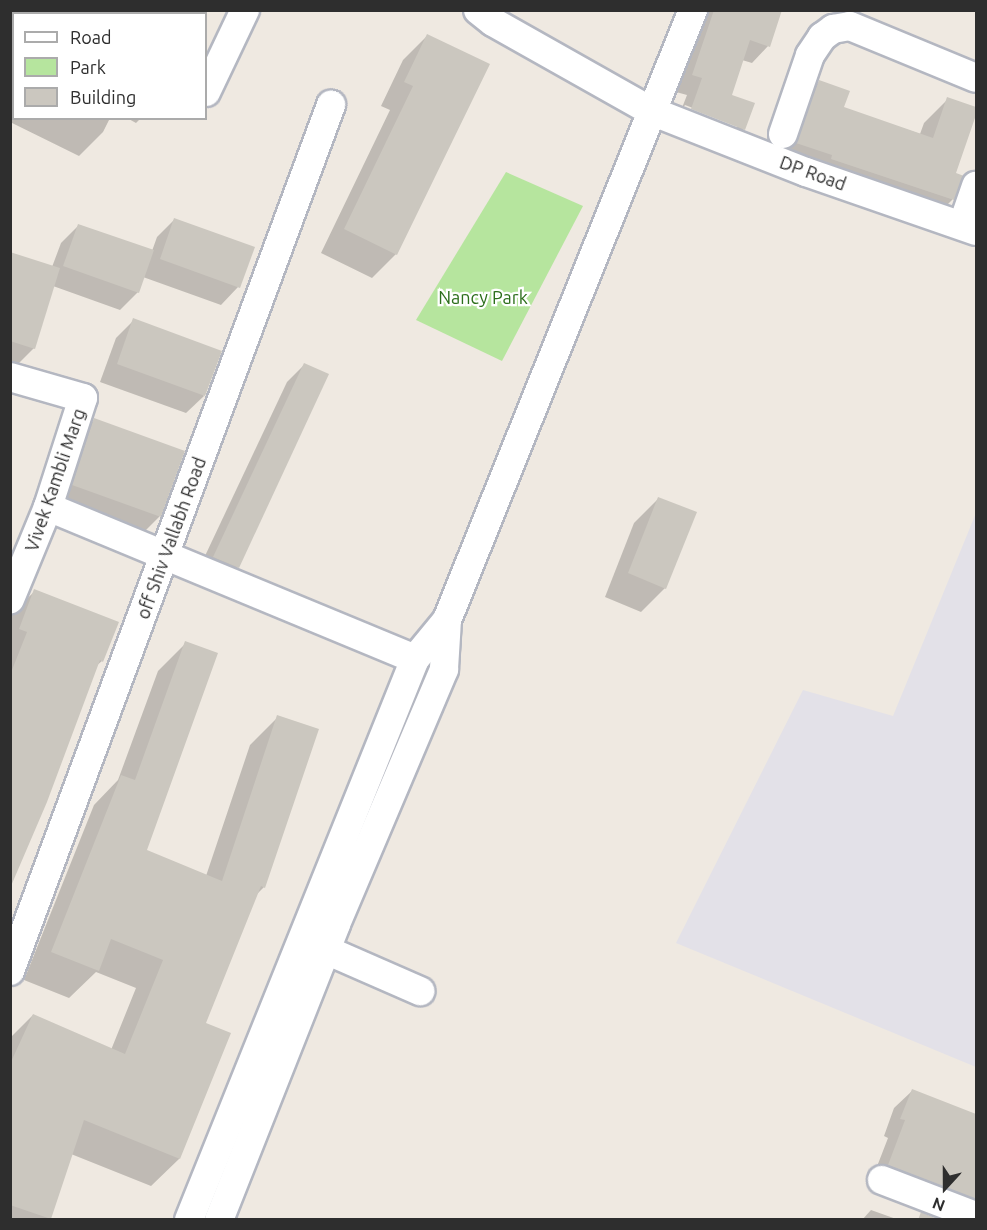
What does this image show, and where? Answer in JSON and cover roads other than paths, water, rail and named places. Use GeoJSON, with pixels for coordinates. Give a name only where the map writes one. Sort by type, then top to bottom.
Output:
{"type":"FeatureCollection","features":[{"type":"Feature","properties":{"kind":"street","name":"DP Road"},"geometry":{"type":"LineString","coordinates":[[478,10],[493,22],[651,111],[806,172],[966,220]]}},
{"type":"Feature","properties":{"kind":"street"},"geometry":{"type":"LineString","coordinates":[[189,1220],[415,659],[447,620],[693,10]]}},
{"type":"Feature","properties":{"kind":"street"},"geometry":{"type":"LineString","coordinates":[[207,89],[235,14]]}},
{"type":"Feature","properties":{"kind":"street"},"geometry":{"type":"LineString","coordinates":[[870,190],[786,147],[810,55],[822,37],[833,29],[850,26],[976,78]]}},
{"type":"Feature","properties":{"kind":"street","name":"off Shiv Vallabh Road"},"geometry":{"type":"LineString","coordinates":[[10,971],[331,105]]}},
{"type":"Feature","properties":{"kind":"street"},"geometry":{"type":"LineString","coordinates":[[966,220],[976,186]]}},
{"type":"Feature","properties":{"kind":"street","name":"Vivek Kambli Marg"},"geometry":{"type":"LineString","coordinates":[[10,377],[83,398],[48,507],[10,599]]}},
{"type":"Feature","properties":{"kind":"street"},"geometry":{"type":"LineString","coordinates":[[48,507],[415,659]]}},
{"type":"Feature","properties":{"kind":"street"},"geometry":{"type":"LineString","coordinates":[[219,1220],[326,950],[444,669],[447,620]]}},
{"type":"Feature","properties":{"kind":"street"},"geometry":{"type":"LineString","coordinates":[[326,950],[420,991]]}},
{"type":"Feature","properties":{"kind":"street"},"geometry":{"type":"LineString","coordinates":[[882,1180],[976,1216]]}},
{"type":"Feature","properties":{"kind":"park label","name":"Nancy Park"},"geometry":{"type":"Point","coordinates":[483,297]}}]}
